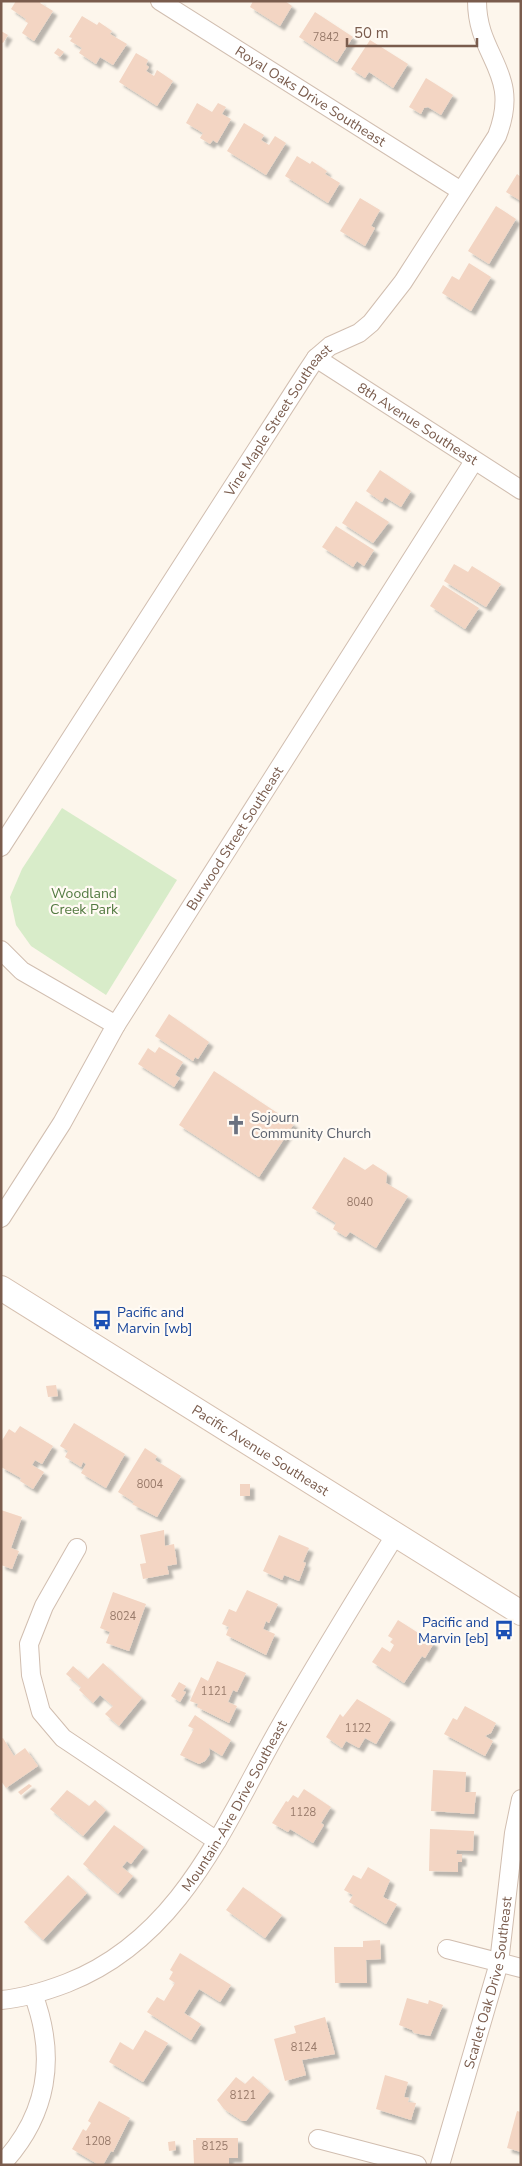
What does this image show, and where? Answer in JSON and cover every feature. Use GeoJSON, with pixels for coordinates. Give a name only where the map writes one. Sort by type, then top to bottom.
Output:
{"type":"FeatureCollection","features":[{"type":"Feature","properties":{"kind":"main road","name":"Pacific Avenue Southeast"},"geometry":{"type":"LineString","coordinates":[[1,1288],[521,1613]]}},
{"type":"Feature","properties":{"kind":"street","name":"Royal Oaks Drive Southeast"},"geometry":{"type":"LineString","coordinates":[[160,1],[461,191]]}},
{"type":"Feature","properties":{"kind":"street","name":"Vine Maple Street Southeast"},"geometry":{"type":"LineString","coordinates":[[1,847],[316,358],[330,346],[359,333],[371,323],[403,282],[505,122],[509,105],[509,88],[504,72],[484,36],[477,1]]}},
{"type":"Feature","properties":{"kind":"street","name":"8th Avenue Southeast"},"geometry":{"type":"LineString","coordinates":[[316,358],[521,490]]}},
{"type":"Feature","properties":{"kind":"street","name":"Burwood Street Southeast"},"geometry":{"type":"LineString","coordinates":[[1,1218],[62,1123],[116,1025],[474,461]]}},
{"type":"Feature","properties":{"kind":"street"},"geometry":{"type":"LineString","coordinates":[[1,950],[22,971],[116,1025]]}},
{"type":"Feature","properties":{"kind":"street","name":"Mountain-Aire Drive Southeast"},"geometry":{"type":"LineString","coordinates":[[1,2000],[32,1994],[84,1976],[116,1958],[145,1936],[171,1910],[192,1882],[217,1841],[281,1725],[396,1534]]}},
{"type":"Feature","properties":{"kind":"street"},"geometry":{"type":"LineString","coordinates":[[77,1548],[44,1606],[29,1644],[31,1675],[41,1712],[63,1738],[217,1841]]}},
{"type":"Feature","properties":{"kind":"street","name":"Scarlet Oak Drive Southeast"},"geometry":{"type":"LineString","coordinates":[[440,2165],[499,1963],[514,1833],[521,1799]]}},
{"type":"Feature","properties":{"kind":"street"},"geometry":{"type":"LineString","coordinates":[[447,1949],[521,1968]]}},
{"type":"Feature","properties":{"kind":"street"},"geometry":{"type":"LineString","coordinates":[[1,2165],[14,2152],[32,2122],[42,2096],[46,2075],[45,2033],[32,1994]]}},
{"type":"Feature","properties":{"kind":"street"},"geometry":{"type":"LineString","coordinates":[[318,2139],[417,2165]]}},
{"type":"Feature","properties":{"kind":"green space","name":"Woodland Creek Park"},"geometry":{"type":"Polygon","coordinates":[[[62,808],[177,880],[106,995],[31,946],[16,925],[10,897],[22,869],[62,808]]]}},
{"type":"Feature","properties":{"kind":"building"},"geometry":{"type":"Polygon","coordinates":[[[16,1],[41,1],[40,3],[53,11],[34,41],[22,33],[28,23],[25,21],[26,19],[11,9],[16,1]]]}},
{"type":"Feature","properties":{"kind":"building"},"geometry":{"type":"Polygon","coordinates":[[[253,1],[285,1],[292,6],[280,26],[250,7],[253,1]]]}},
{"type":"Feature","properties":{"kind":"building"},"geometry":{"type":"Polygon","coordinates":[[[315,12],[353,37],[337,62],[299,37],[315,12]]]}},
{"type":"Feature","properties":{"kind":"building"},"geometry":{"type":"Polygon","coordinates":[[[82,16],[97,25],[99,22],[112,31],[110,34],[127,44],[113,65],[100,57],[96,64],[79,53],[82,48],[70,41],[72,38],[69,37],[82,16]]]}},
{"type":"Feature","properties":{"kind":"building"},"geometry":{"type":"Polygon","coordinates":[[[1,31],[8,35],[3,43],[1,42],[1,31]]]}},
{"type":"Feature","properties":{"kind":"building"},"geometry":{"type":"Polygon","coordinates":[[[370,40],[408,64],[393,88],[369,72],[365,78],[351,69],[370,40]]]}},
{"type":"Feature","properties":{"kind":"building"},"geometry":{"type":"Polygon","coordinates":[[[58,48],[64,52],[60,57],[54,53],[58,48]]]}},
{"type":"Feature","properties":{"kind":"building"},"geometry":{"type":"Polygon","coordinates":[[[136,53],[148,60],[146,65],[149,67],[146,71],[154,76],[157,70],[173,81],[157,106],[119,82],[136,53]]]}},
{"type":"Feature","properties":{"kind":"building"},"geometry":{"type":"Polygon","coordinates":[[[426,78],[453,95],[441,115],[428,107],[424,108],[421,114],[409,107],[426,78]]]}},
{"type":"Feature","properties":{"kind":"building"},"geometry":{"type":"Polygon","coordinates":[[[197,103],[212,112],[218,103],[226,107],[222,114],[231,119],[217,143],[213,140],[210,144],[200,138],[203,133],[186,123],[197,103]]]}},
{"type":"Feature","properties":{"kind":"building"},"geometry":{"type":"Polygon","coordinates":[[[244,123],[264,135],[261,140],[269,145],[275,136],[286,143],[266,175],[227,151],[244,123]]]}},
{"type":"Feature","properties":{"kind":"building"},"geometry":{"type":"Polygon","coordinates":[[[297,156],[310,164],[312,161],[327,171],[325,174],[340,183],[328,203],[285,176],[297,156]]]}},
{"type":"Feature","properties":{"kind":"building"},"geometry":{"type":"Polygon","coordinates":[[[517,174],[521,177],[521,201],[506,192],[517,174]]]}},
{"type":"Feature","properties":{"kind":"building"},"geometry":{"type":"Polygon","coordinates":[[[360,198],[380,210],[371,226],[375,228],[365,246],[340,231],[360,198]]]}},
{"type":"Feature","properties":{"kind":"building"},"geometry":{"type":"Polygon","coordinates":[[[496,206],[516,219],[489,264],[468,251],[496,206]]]}},
{"type":"Feature","properties":{"kind":"building"},"geometry":{"type":"Polygon","coordinates":[[[469,263],[491,277],[471,311],[442,293],[452,276],[459,280],[469,263]]]}},
{"type":"Feature","properties":{"kind":"building"},"geometry":{"type":"Polygon","coordinates":[[[380,470],[411,491],[401,507],[385,497],[382,502],[366,491],[380,470]]]}},
{"type":"Feature","properties":{"kind":"building"},"geometry":{"type":"Polygon","coordinates":[[[356,501],[389,522],[373,543],[342,523],[356,501]]]}},
{"type":"Feature","properties":{"kind":"building"},"geometry":{"type":"Polygon","coordinates":[[[336,526],[374,550],[364,566],[357,561],[353,567],[322,547],[336,526]]]}},
{"type":"Feature","properties":{"kind":"building"},"geometry":{"type":"Polygon","coordinates":[[[454,564],[468,572],[472,566],[501,584],[486,607],[444,581],[454,564]]]}},
{"type":"Feature","properties":{"kind":"building"},"geometry":{"type":"Polygon","coordinates":[[[443,585],[479,608],[465,629],[430,606],[443,585]]]}},
{"type":"Feature","properties":{"kind":"building"},"geometry":{"type":"Polygon","coordinates":[[[169,1014],[209,1042],[198,1059],[195,1057],[193,1061],[155,1036],[169,1014]]]}},
{"type":"Feature","properties":{"kind":"building"},"geometry":{"type":"Polygon","coordinates":[[[159,1047],[183,1062],[175,1075],[180,1078],[174,1087],[138,1064],[148,1048],[155,1053],[159,1047]]]}},
{"type":"Feature","properties":{"kind":"building","name":"Sojourn Community Church"},"geometry":{"type":"Polygon","coordinates":[[[214,1071],[294,1124],[259,1177],[179,1125],[214,1071]]]}},
{"type":"Feature","properties":{"kind":"building"},"geometry":{"type":"Polygon","coordinates":[[[344,1157],[365,1170],[373,1164],[387,1173],[386,1183],[408,1196],[376,1248],[350,1232],[346,1237],[333,1229],[336,1223],[312,1208],[344,1157]]]}},
{"type":"Feature","properties":{"kind":"building"},"geometry":{"type":"Polygon","coordinates":[[[56,1385],[58,1396],[48,1397],[46,1386],[56,1385]]]}},
{"type":"Feature","properties":{"kind":"building"},"geometry":{"type":"Polygon","coordinates":[[[74,1423],[125,1454],[106,1488],[81,1473],[86,1464],[83,1462],[81,1467],[65,1457],[68,1451],[60,1446],[74,1423]]]}},
{"type":"Feature","properties":{"kind":"building"},"geometry":{"type":"Polygon","coordinates":[[[20,1426],[53,1446],[42,1464],[35,1460],[32,1465],[44,1472],[33,1489],[20,1481],[21,1478],[1,1467],[1,1442],[9,1429],[15,1433],[20,1426]]]}},
{"type":"Feature","properties":{"kind":"building"},"geometry":{"type":"Polygon","coordinates":[[[145,1448],[157,1456],[155,1460],[181,1476],[157,1517],[132,1504],[134,1502],[118,1492],[145,1448]]]}},
{"type":"Feature","properties":{"kind":"building"},"geometry":{"type":"Polygon","coordinates":[[[240,1484],[250,1484],[250,1496],[240,1496],[240,1484]]]}},
{"type":"Feature","properties":{"kind":"building"},"geometry":{"type":"Polygon","coordinates":[[[1,1510],[22,1517],[11,1548],[19,1551],[12,1569],[1,1565],[1,1510]]]}},
{"type":"Feature","properties":{"kind":"building"},"geometry":{"type":"Polygon","coordinates":[[[164,1530],[165,1546],[174,1544],[177,1564],[167,1566],[169,1574],[143,1579],[140,1564],[146,1563],[140,1535],[164,1530]]]}},
{"type":"Feature","properties":{"kind":"building"},"geometry":{"type":"Polygon","coordinates":[[[279,1535],[309,1548],[303,1562],[306,1563],[299,1581],[284,1575],[282,1580],[263,1571],[279,1535]]]}},
{"type":"Feature","properties":{"kind":"building"},"geometry":{"type":"Polygon","coordinates":[[[247,1590],[278,1604],[269,1623],[266,1621],[263,1629],[275,1634],[266,1655],[226,1635],[229,1627],[222,1624],[229,1609],[236,1612],[247,1590]]]}},
{"type":"Feature","properties":{"kind":"building"},"geometry":{"type":"Polygon","coordinates":[[[113,1592],[146,1604],[129,1651],[106,1643],[110,1632],[100,1628],[113,1592]]]}},
{"type":"Feature","properties":{"kind":"building"},"geometry":{"type":"Polygon","coordinates":[[[398,1620],[434,1643],[425,1658],[422,1656],[404,1683],[372,1662],[382,1647],[390,1652],[394,1645],[390,1642],[393,1639],[388,1636],[398,1620]]]}},
{"type":"Feature","properties":{"kind":"building"},"geometry":{"type":"Polygon","coordinates":[[[217,1661],[246,1673],[237,1692],[233,1690],[228,1702],[237,1706],[229,1723],[197,1707],[198,1704],[190,1701],[201,1677],[208,1681],[217,1661]]]}},
{"type":"Feature","properties":{"kind":"building"},"geometry":{"type":"Polygon","coordinates":[[[103,1663],[142,1698],[119,1726],[105,1714],[113,1706],[100,1695],[93,1703],[79,1690],[81,1687],[66,1674],[73,1666],[88,1679],[103,1663]]]}},
{"type":"Feature","properties":{"kind":"building"},"geometry":{"type":"Polygon","coordinates":[[[179,1682],[186,1686],[183,1691],[186,1692],[180,1702],[171,1696],[179,1682]]]}},
{"type":"Feature","properties":{"kind":"building"},"geometry":{"type":"Polygon","coordinates":[[[357,1699],[391,1719],[376,1744],[365,1738],[359,1748],[346,1741],[342,1748],[326,1737],[340,1714],[343,1717],[357,1699]]]}},
{"type":"Feature","properties":{"kind":"building"},"geometry":{"type":"Polygon","coordinates":[[[465,1706],[496,1723],[491,1733],[485,1736],[493,1741],[485,1756],[444,1734],[453,1718],[457,1720],[465,1706]]]}},
{"type":"Feature","properties":{"kind":"building"},"geometry":{"type":"Polygon","coordinates":[[[195,1715],[231,1740],[222,1756],[209,1748],[210,1754],[205,1761],[199,1764],[180,1755],[194,1729],[188,1726],[195,1715]]]}},
{"type":"Feature","properties":{"kind":"building"},"geometry":{"type":"Polygon","coordinates":[[[3,1738],[14,1756],[25,1748],[38,1766],[6,1788],[1,1781],[1,1739],[3,1738]]]}},
{"type":"Feature","properties":{"kind":"building"},"geometry":{"type":"Polygon","coordinates":[[[433,1770],[466,1772],[465,1792],[476,1792],[474,1814],[431,1811],[433,1770]]]}},
{"type":"Feature","properties":{"kind":"building"},"geometry":{"type":"Polygon","coordinates":[[[29,1784],[32,1786],[21,1795],[18,1792],[29,1784]]]}},
{"type":"Feature","properties":{"kind":"building"},"geometry":{"type":"Polygon","coordinates":[[[304,1789],[331,1807],[321,1823],[324,1825],[313,1843],[290,1829],[288,1832],[272,1823],[286,1801],[288,1802],[293,1795],[298,1798],[304,1789]]]}},
{"type":"Feature","properties":{"kind":"building"},"geometry":{"type":"Polygon","coordinates":[[[67,1790],[89,1806],[95,1800],[106,1810],[83,1836],[50,1809],[67,1790]]]}},
{"type":"Feature","properties":{"kind":"building"},"geometry":{"type":"Polygon","coordinates":[[[114,1825],[144,1847],[131,1864],[127,1861],[122,1867],[133,1876],[118,1894],[83,1864],[114,1825]]]}},
{"type":"Feature","properties":{"kind":"building"},"geometry":{"type":"Polygon","coordinates":[[[430,1829],[474,1831],[473,1851],[457,1850],[456,1854],[462,1854],[462,1862],[458,1862],[458,1872],[429,1871],[430,1829]]]}},
{"type":"Feature","properties":{"kind":"building"},"geometry":{"type":"Polygon","coordinates":[[[368,1867],[390,1880],[383,1897],[397,1904],[386,1924],[349,1902],[353,1895],[344,1890],[353,1875],[361,1879],[368,1867]]]}},
{"type":"Feature","properties":{"kind":"building"},"geometry":{"type":"Polygon","coordinates":[[[68,1875],[87,1893],[43,1940],[24,1922],[68,1875]]]}},
{"type":"Feature","properties":{"kind":"building"},"geometry":{"type":"Polygon","coordinates":[[[243,1887],[282,1915],[265,1938],[226,1910],[243,1887]]]}},
{"type":"Feature","properties":{"kind":"building"},"geometry":{"type":"Polygon","coordinates":[[[380,1940],[381,1959],[366,1960],[367,1983],[335,1983],[334,1947],[363,1947],[363,1941],[380,1940]]]}},
{"type":"Feature","properties":{"kind":"building"},"geometry":{"type":"Polygon","coordinates":[[[180,1953],[231,1985],[220,2002],[199,1989],[184,2013],[201,2024],[191,2040],[147,2012],[157,1997],[164,2001],[175,1983],[169,1979],[173,1972],[170,1970],[180,1953]]]}},
{"type":"Feature","properties":{"kind":"building"},"geometry":{"type":"Polygon","coordinates":[[[407,1998],[428,2004],[429,2000],[443,2005],[430,2036],[414,2033],[412,2030],[399,2025],[407,1998]]]}},
{"type":"Feature","properties":{"kind":"building"},"geometry":{"type":"Polygon","coordinates":[[[325,2017],[335,2054],[302,2060],[306,2075],[285,2081],[274,2039],[296,2033],[294,2026],[325,2017]]]}},
{"type":"Feature","properties":{"kind":"building"},"geometry":{"type":"Polygon","coordinates":[[[145,2030],[168,2043],[143,2082],[109,2062],[120,2042],[133,2050],[145,2030]]]}},
{"type":"Feature","properties":{"kind":"building"},"geometry":{"type":"Polygon","coordinates":[[[385,2075],[408,2082],[404,2097],[409,2098],[408,2102],[416,2103],[411,2120],[376,2109],[385,2075]]]}},
{"type":"Feature","properties":{"kind":"building"},"geometry":{"type":"Polygon","coordinates":[[[253,2076],[270,2091],[246,2121],[242,2121],[224,2109],[217,2100],[236,2077],[245,2084],[253,2076]]]}},
{"type":"Feature","properties":{"kind":"building"},"geometry":{"type":"Polygon","coordinates":[[[99,2101],[130,2118],[113,2152],[111,2151],[103,2165],[99,2165],[72,2149],[83,2129],[86,2131],[91,2123],[88,2121],[99,2101]]]}},
{"type":"Feature","properties":{"kind":"building"},"geometry":{"type":"Polygon","coordinates":[[[517,2111],[521,2112],[521,2152],[507,2148],[517,2111]]]}},
{"type":"Feature","properties":{"kind":"building"},"geometry":{"type":"Polygon","coordinates":[[[196,2138],[238,2138],[238,2158],[229,2158],[229,2165],[194,2165],[193,2140],[196,2140],[196,2138]]]}},
{"type":"Feature","properties":{"kind":"building"},"geometry":{"type":"Polygon","coordinates":[[[175,2141],[176,2150],[169,2151],[168,2142],[175,2141]]]}},
{"type":"Feature","properties":{"kind":"place","name":"Sojourn Community Church"},"geometry":{"type":"Point","coordinates":[236,1125]}},
{"type":"Feature","properties":{"kind":"place","name":"Pacific and Marvin [wb]"},"geometry":{"type":"Point","coordinates":[102,1320]}},
{"type":"Feature","properties":{"kind":"place","name":"Pacific and Marvin [eb]"},"geometry":{"type":"Point","coordinates":[504,1630]}}]}
